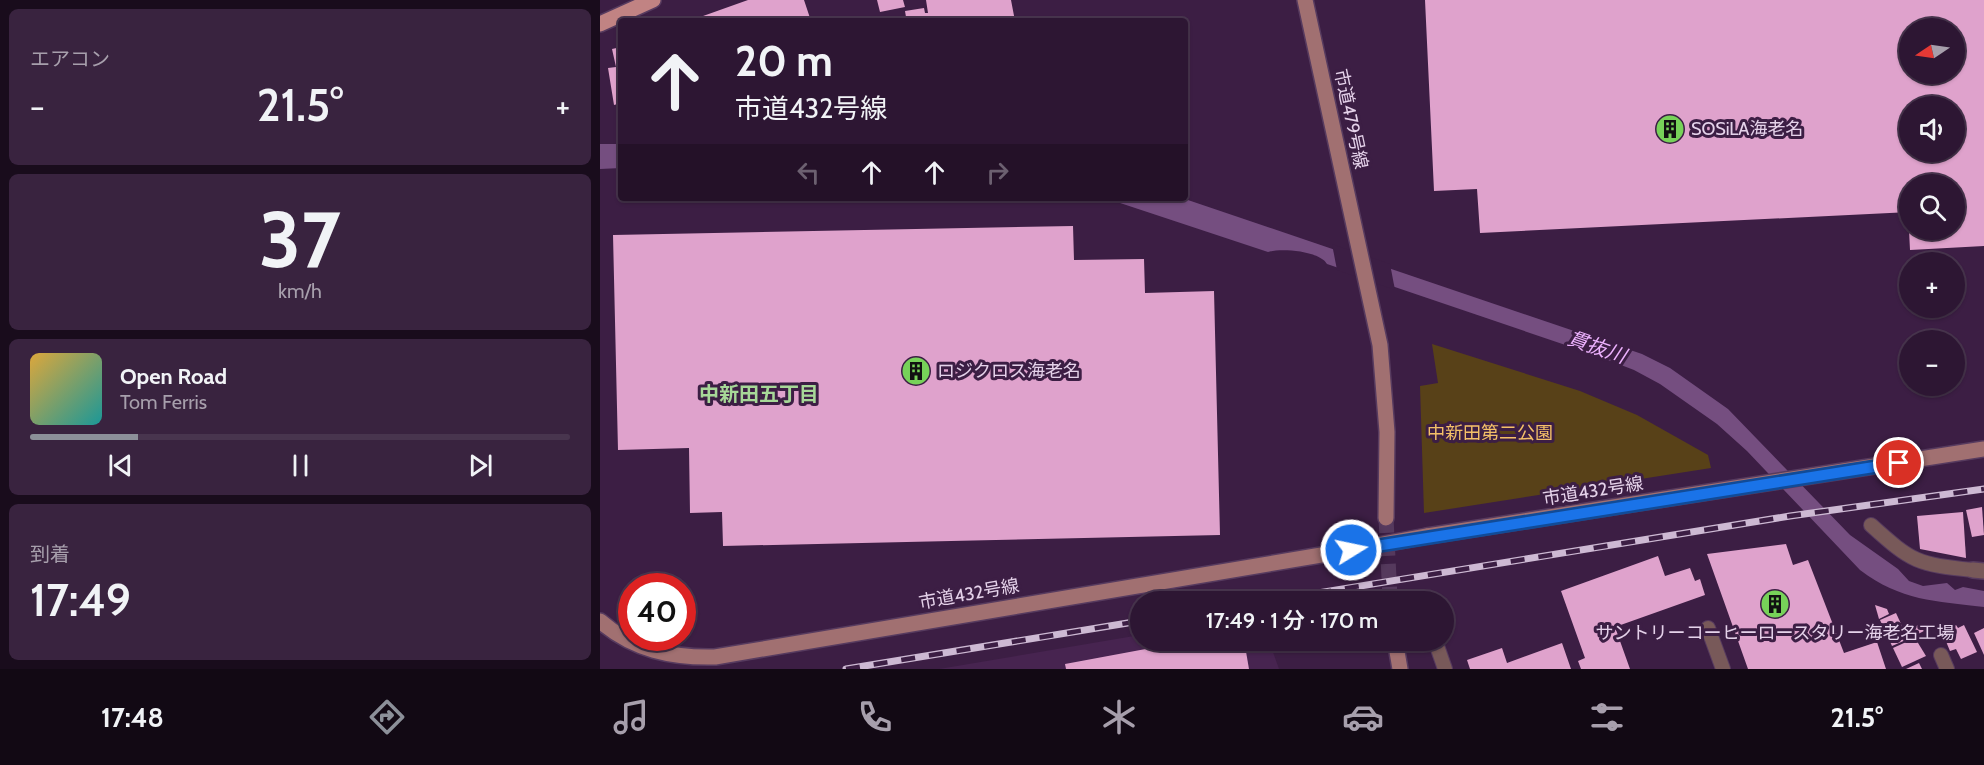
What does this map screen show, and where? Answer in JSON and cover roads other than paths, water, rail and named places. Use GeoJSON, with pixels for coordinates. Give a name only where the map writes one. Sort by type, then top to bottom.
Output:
{"type":"FeatureCollection","features":[{"type":"Feature","properties":{"kind":"main road"},"geometry":{"type":"LineString","coordinates":[[600,24],[653,0]]}},
{"type":"Feature","properties":{"kind":"street","name":"市道479号線"},"geometry":{"type":"LineString","coordinates":[[1305,0],[1380,345],[1387,432],[1386,518]]}},
{"type":"Feature","properties":{"kind":"street","name":"市道432号線"},"geometry":{"type":"LineString","coordinates":[[600,621],[621,637],[642,648],[669,655],[715,657],[1427,536],[1984,449]]}},
{"type":"Feature","properties":{"kind":"street"},"geometry":{"type":"LineString","coordinates":[[1397,651],[1400,669]]}},
{"type":"Feature","properties":{"kind":"lane"},"geometry":{"type":"LineString","coordinates":[[1871,525],[1905,555],[1926,565],[1978,571]]}},
{"type":"Feature","properties":{"kind":"lane"},"geometry":{"type":"LineString","coordinates":[[1708,628],[1722,669]]}},
{"type":"Feature","properties":{"kind":"lane"},"geometry":{"type":"LineString","coordinates":[[1439,651],[1445,669]]}},
{"type":"Feature","properties":{"kind":"lane"},"geometry":{"type":"LineString","coordinates":[[1941,655],[1947,669]]}},
{"type":"Feature","properties":{"kind":"water"},"geometry":{"type":"Polygon","coordinates":[[[600,144],[618,144],[618,168],[600,169],[600,144]]]}},
{"type":"Feature","properties":{"kind":"water","name":"貫抜川"},"geometry":{"type":"Polygon","coordinates":[[[1188,200],[1642,354],[1670,368],[1728,409],[1850,535],[1898,569],[1909,581],[1923,586],[1947,583],[1955,590],[1963,587],[1984,591],[1984,607],[1904,594],[1860,570],[1747,451],[1717,424],[1660,384],[1634,370],[1327,264],[1309,253],[1268,252],[1114,201],[1188,200]]]}},
{"type":"Feature","properties":{"kind":"tunnel"},"geometry":{"type":"LineString","coordinates":[[1386,518],[1390,591]]}},
{"type":"Feature","properties":{"kind":"railway"},"geometry":{"type":"LineString","coordinates":[[1330,591],[1790,516],[1984,489]]}},
{"type":"Feature","properties":{"kind":"railway"},"geometry":{"type":"LineString","coordinates":[[846,669],[1130,623]]}},
{"type":"Feature","properties":{"kind":"place","name":"SOSiLA海老名"},"geometry":{"type":"Point","coordinates":[1670,129]}},
{"type":"Feature","properties":{"kind":"place","name":"ロジクロス海老名"},"geometry":{"type":"Point","coordinates":[916,371]}},
{"type":"Feature","properties":{"kind":"place","name":"サントリーコーヒーロースタリー海老名工場"},"geometry":{"type":"Point","coordinates":[1775,604]}},
{"type":"Feature","properties":{"kind":"district","name":"中新田五丁目"},"geometry":{"type":"Point","coordinates":[759,394]}},
{"type":"Feature","properties":{"kind":"park label","name":"中新田第二公園"},"geometry":{"type":"Point","coordinates":[1490,433]}}]}
